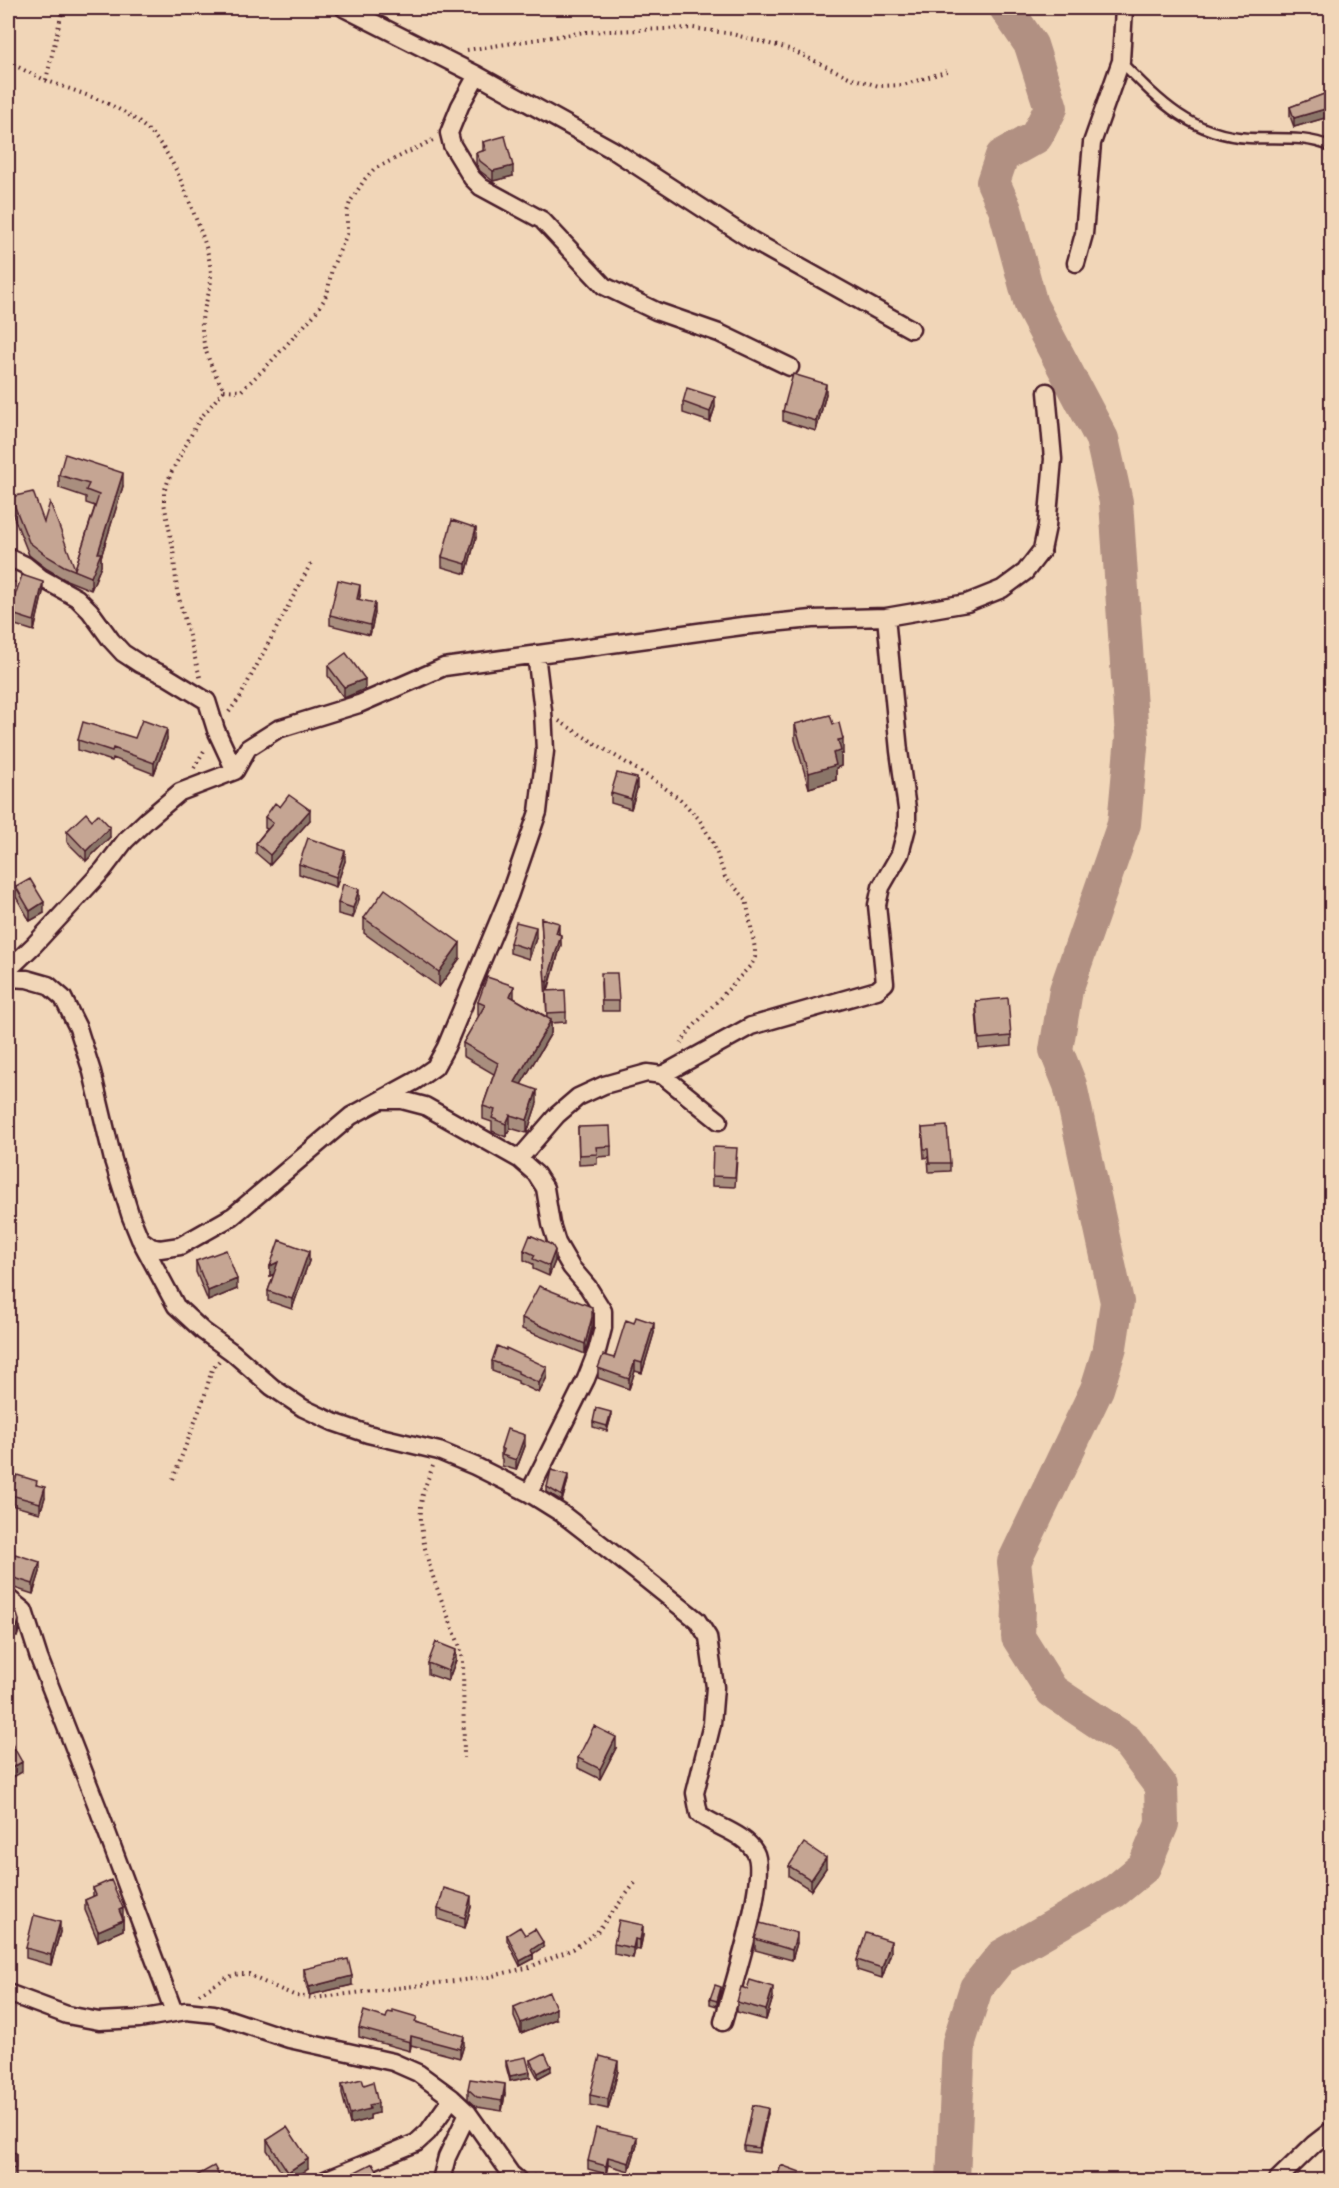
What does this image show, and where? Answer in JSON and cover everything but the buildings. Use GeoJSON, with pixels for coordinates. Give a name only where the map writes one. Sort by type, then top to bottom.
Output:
{"type":"FeatureCollection","features":[{"type":"Feature","properties":{"kind":"street"},"geometry":{"type":"LineString","coordinates":[[344,8],[477,75],[613,150],[753,241],[911,329]]}},
{"type":"Feature","properties":{"kind":"street"},"geometry":{"type":"LineString","coordinates":[[1076,263],[1084,234],[1092,143],[1121,61],[1124,8]]}},
{"type":"Feature","properties":{"kind":"street"},"geometry":{"type":"LineString","coordinates":[[477,75],[460,106],[449,133],[452,145],[472,178],[491,194],[542,220],[604,286],[656,312],[719,333],[790,367]]}},
{"type":"Feature","properties":{"kind":"street"},"geometry":{"type":"LineString","coordinates":[[8,970],[88,887],[125,841],[148,819],[180,792],[235,771],[249,748],[278,729],[359,704],[444,667],[742,626],[812,619],[886,617],[967,603],[1002,589],[1025,572],[1042,550],[1047,526],[1053,459],[1047,392]]}},
{"type":"Feature","properties":{"kind":"street"},"geometry":{"type":"LineString","coordinates":[[8,557],[25,565],[41,578],[77,598],[123,653],[207,701],[216,730],[235,771]]}},
{"type":"Feature","properties":{"kind":"street"},"geometry":{"type":"LineString","coordinates":[[519,1159],[557,1115],[578,1097],[604,1085],[647,1073],[668,1073],[751,1026],[877,990],[885,983],[877,905],[881,887],[900,854],[907,827],[886,617]]}},
{"type":"Feature","properties":{"kind":"street"},"geometry":{"type":"LineString","coordinates":[[140,1239],[151,1247],[170,1248],[180,1246],[200,1235],[233,1215],[351,1116],[435,1067],[446,1047],[509,896],[538,812],[545,751],[536,654]]}},
{"type":"Feature","properties":{"kind":"street"},"geometry":{"type":"LineString","coordinates":[[8,978],[27,979],[48,985],[63,998],[78,1028],[92,1072],[113,1160],[131,1217],[140,1239],[176,1306],[272,1387],[303,1408],[333,1422],[368,1434],[439,1451],[529,1493],[561,1513],[697,1620],[708,1637],[715,1687],[712,1724],[694,1793],[696,1807],[705,1819],[745,1841],[756,1854],[758,1880],[752,1912],[723,2022]]}},
{"type":"Feature","properties":{"kind":"street"},"geometry":{"type":"LineString","coordinates":[[668,1073],[719,1120]]}},
{"type":"Feature","properties":{"kind":"street"},"geometry":{"type":"LineString","coordinates":[[380,1100],[402,1100],[425,1106],[519,1159],[536,1174],[545,1188],[551,1224],[557,1243],[571,1267],[603,1311],[603,1328],[586,1379],[529,1493]]}},
{"type":"Feature","properties":{"kind":"street"},"geometry":{"type":"LineString","coordinates":[[8,1598],[24,1611],[43,1669],[180,2012]]}},
{"type":"Feature","properties":{"kind":"street"},"geometry":{"type":"LineString","coordinates":[[8,1993],[67,2015],[99,2021],[139,2019],[180,2012],[214,2014],[289,2039],[393,2062],[418,2073],[468,2113],[515,2177]]}},
{"type":"Feature","properties":{"kind":"street"},"geometry":{"type":"LineString","coordinates":[[325,2181],[416,2143],[428,2132],[452,2098]]}},
{"type":"Feature","properties":{"kind":"street"},"geometry":{"type":"LineString","coordinates":[[441,2181],[447,2157],[468,2113]]}},
{"type":"Feature","properties":{"kind":"street"},"geometry":{"type":"LineString","coordinates":[[1277,2181],[1314,2144],[1332,2130]]}},
{"type":"Feature","properties":{"kind":"lane"},"geometry":{"type":"LineString","coordinates":[[1121,61],[1159,101],[1203,129],[1225,136],[1315,140],[1332,147]]}},
{"type":"Feature","properties":{"kind":"path"},"geometry":{"type":"LineString","coordinates":[[46,80],[63,8]]}},
{"type":"Feature","properties":{"kind":"path"},"geometry":{"type":"LineString","coordinates":[[437,54],[585,32],[693,28],[732,34],[789,50],[851,78],[879,86],[903,85],[948,70]]}},
{"type":"Feature","properties":{"kind":"path"},"geometry":{"type":"LineString","coordinates":[[8,62],[46,80],[100,99],[150,131],[165,150],[186,190],[206,249],[211,278],[202,320],[203,332],[209,365],[224,390]]}},
{"type":"Feature","properties":{"kind":"path"},"geometry":{"type":"LineString","coordinates":[[224,390],[241,391],[314,315],[326,296],[332,268],[347,234],[347,212],[350,202],[374,169],[449,133]]}},
{"type":"Feature","properties":{"kind":"path"},"geometry":{"type":"LineString","coordinates":[[207,701],[177,591],[164,492],[171,473],[199,420],[224,390]]}},
{"type":"Feature","properties":{"kind":"path"},"geometry":{"type":"LineString","coordinates":[[180,792],[216,730],[240,697],[311,563]]}},
{"type":"Feature","properties":{"kind":"path"},"geometry":{"type":"LineString","coordinates":[[543,711],[681,800],[699,819],[713,843],[725,877],[746,899],[750,913],[755,957],[752,964],[691,1029],[668,1073]]}},
{"type":"Feature","properties":{"kind":"path"},"geometry":{"type":"LineString","coordinates":[[173,1479],[204,1398],[212,1369],[220,1359],[232,1352]]}},
{"type":"Feature","properties":{"kind":"path"},"geometry":{"type":"LineString","coordinates":[[439,1451],[424,1491],[421,1505],[422,1530],[427,1556],[463,1660],[464,1758]]}},
{"type":"Feature","properties":{"kind":"path"},"geometry":{"type":"LineString","coordinates":[[180,2012],[195,1996],[207,1988],[239,1974],[249,1974],[296,1996],[314,1998],[488,1977],[530,1967],[573,1949],[597,1932],[635,1883]]}},
{"type":"Feature","properties":{"kind":"path"},"geometry":{"type":"LineString","coordinates":[[515,2177],[644,2181]]}},
{"type":"Feature","properties":{"kind":"waterway"},"geometry":{"type":"LineString","coordinates":[[953,2180],[959,2042],[976,1988],[1002,1956],[1115,1891],[1144,1867],[1162,1824],[1161,1786],[1127,1741],[1052,1691],[1018,1637],[1019,1606],[1014,1562],[1097,1389],[1110,1347],[1117,1302],[1070,1085],[1056,1050],[1066,990],[1124,824],[1132,737],[1116,502],[1102,439],[1031,305],[1005,209],[993,182],[1002,156],[1036,137],[1051,108],[1031,45],[1006,8]]}}]}
